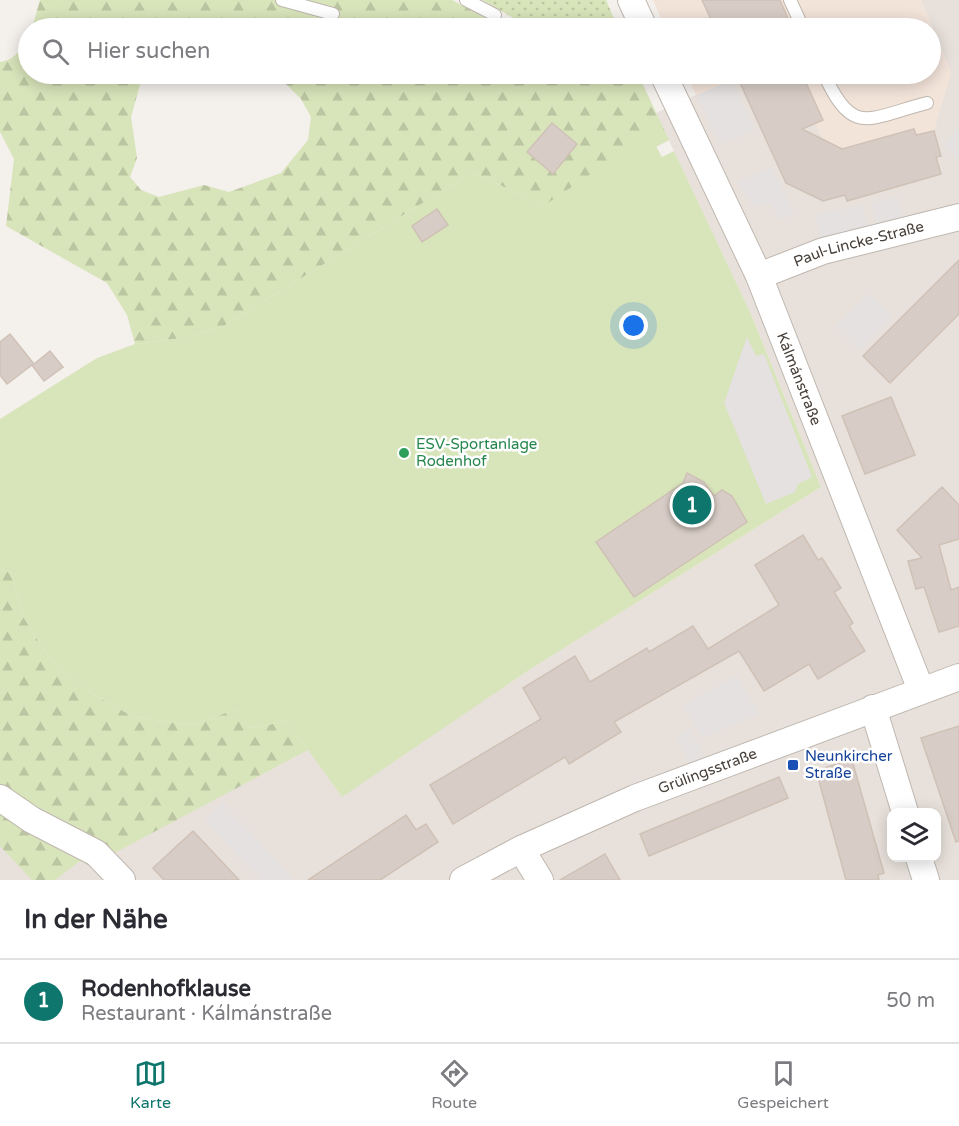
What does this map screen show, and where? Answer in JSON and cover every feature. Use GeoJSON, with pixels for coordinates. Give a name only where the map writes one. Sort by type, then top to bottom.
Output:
{"type":"FeatureCollection","features":[{"type":"Feature","properties":{"kind":"street"},"geometry":{"type":"LineString","coordinates":[[631,0],[639,18]]}},
{"type":"Feature","properties":{"kind":"street","name":"Kálmánstraße"},"geometry":{"type":"LineString","coordinates":[[668,84],[759,276],[921,690]]}},
{"type":"Feature","properties":{"kind":"street","name":"Paul-Lincke-Straße"},"geometry":{"type":"LineString","coordinates":[[759,276],[823,251],[959,217]]}},
{"type":"Feature","properties":{"kind":"street","name":"Grülingsstraße"},"geometry":{"type":"LineString","coordinates":[[463,880],[521,849],[635,798],[959,677]]}},
{"type":"Feature","properties":{"kind":"street"},"geometry":{"type":"LineString","coordinates":[[873,708],[903,808]]}},
{"type":"Feature","properties":{"kind":"street"},"geometry":{"type":"LineString","coordinates":[[0,798],[32,820],[96,854],[122,880]]}},
{"type":"Feature","properties":{"kind":"street"},"geometry":{"type":"LineString","coordinates":[[521,849],[540,880]]}},
{"type":"Feature","properties":{"kind":"street"},"geometry":{"type":"LineString","coordinates":[[920,862],[926,880]]}},
{"type":"Feature","properties":{"kind":"lane"},"geometry":{"type":"LineString","coordinates":[[282,0],[333,14]]}},
{"type":"Feature","properties":{"kind":"lane"},"geometry":{"type":"LineString","coordinates":[[465,0],[495,15]]}},
{"type":"Feature","properties":{"kind":"lane"},"geometry":{"type":"LineString","coordinates":[[790,0],[798,18]]}},
{"type":"Feature","properties":{"kind":"lane"},"geometry":{"type":"LineString","coordinates":[[829,84],[837,102],[850,115],[865,119],[927,103]]}},
{"type":"Feature","properties":{"kind":"shaded area"},"geometry":{"type":"Polygon","coordinates":[[[653,0],[921,0],[928,18],[661,18],[653,0]]]}},
{"type":"Feature","properties":{"kind":"shaded area"},"geometry":{"type":"Polygon","coordinates":[[[921,0],[959,0],[959,880],[0,880],[0,812],[90,865],[308,750],[342,796],[529,670],[821,487],[750,312],[656,113],[721,84],[807,84],[823,120],[842,149],[914,129],[951,72],[941,48],[941,18],[928,18],[921,0]]]}},
{"type":"Feature","properties":{"kind":"shaded area"},"geometry":{"type":"Polygon","coordinates":[[[941,48],[951,72],[934,131],[916,135],[913,129],[842,149],[823,140],[815,123],[823,120],[807,84],[941,84],[941,48]]]}},
{"type":"Feature","properties":{"kind":"shaded area"},"geometry":{"type":"Polygon","coordinates":[[[691,84],[721,84],[696,95],[691,84]]]}},
{"type":"Feature","properties":{"kind":"shaded area"},"geometry":{"type":"Polygon","coordinates":[[[723,84],[734,84],[754,129],[720,145],[697,96],[723,84]]]}},
{"type":"Feature","properties":{"kind":"shaded area"},"geometry":{"type":"Polygon","coordinates":[[[959,126],[959,161],[942,146],[959,126]]]}},
{"type":"Feature","properties":{"kind":"shaded area"},"geometry":{"type":"Polygon","coordinates":[[[771,167],[794,213],[781,220],[771,204],[752,206],[737,182],[771,167]]]}},
{"type":"Feature","properties":{"kind":"shaded area"},"geometry":{"type":"Polygon","coordinates":[[[897,197],[906,229],[879,235],[871,202],[897,197]]]}},
{"type":"Feature","properties":{"kind":"shaded area"},"geometry":{"type":"Polygon","coordinates":[[[862,205],[870,237],[823,251],[815,215],[862,205]]]}},
{"type":"Feature","properties":{"kind":"shaded area"},"geometry":{"type":"Polygon","coordinates":[[[869,293],[892,317],[859,351],[835,327],[869,293]]]}},
{"type":"Feature","properties":{"kind":"shaded area"},"geometry":{"type":"Polygon","coordinates":[[[747,337],[756,356],[764,354],[812,477],[798,484],[795,492],[766,504],[724,403],[747,337]]]}},
{"type":"Feature","properties":{"kind":"shaded area"},"geometry":{"type":"Polygon","coordinates":[[[737,675],[759,714],[702,738],[683,706],[737,675]]]}},
{"type":"Feature","properties":{"kind":"shaded area"},"geometry":{"type":"Polygon","coordinates":[[[689,728],[711,769],[696,775],[676,738],[689,728]]]}},
{"type":"Feature","properties":{"kind":"shaded area"},"geometry":{"type":"Polygon","coordinates":[[[223,802],[294,880],[260,880],[205,820],[223,802]]]}},
{"type":"Feature","properties":{"kind":"green space"},"geometry":{"type":"Polygon","coordinates":[[[40,0],[452,0],[485,18],[35,18],[40,0]]]}},
{"type":"Feature","properties":{"kind":"green space"},"geometry":{"type":"Polygon","coordinates":[[[482,0],[606,0],[614,18],[514,18],[482,0]]]}},
{"type":"Feature","properties":{"kind":"green space"},"geometry":{"type":"Polygon","coordinates":[[[17,53],[18,84],[140,84],[131,117],[137,158],[130,177],[141,190],[159,197],[204,185],[229,192],[281,173],[308,140],[311,117],[301,99],[286,84],[643,84],[669,140],[656,146],[662,158],[543,206],[473,172],[224,326],[182,338],[135,344],[127,315],[107,283],[6,226],[14,159],[0,132],[0,62],[10,59],[17,53]]]}},
{"type":"Feature","properties":{"kind":"green space","name":"ESV-Sportanlage Rodenhof"},"geometry":{"type":"Polygon","coordinates":[[[662,127],[669,140],[656,147],[662,157],[674,151],[750,312],[821,487],[529,670],[342,797],[287,721],[251,728],[234,710],[191,725],[134,717],[91,693],[48,656],[24,618],[11,572],[0,569],[0,419],[97,358],[135,344],[182,338],[224,326],[473,172],[543,206],[662,127]]]}},
{"type":"Feature","properties":{"kind":"green space"},"geometry":{"type":"Polygon","coordinates":[[[0,569],[11,572],[24,618],[48,656],[91,693],[134,717],[191,725],[234,710],[251,728],[287,721],[308,750],[90,866],[80,861],[55,880],[32,880],[0,846],[0,569]]]}},
{"type":"Feature","properties":{"kind":"building"},"geometry":{"type":"Polygon","coordinates":[[[702,0],[780,0],[788,18],[710,18],[702,0]]]}},
{"type":"Feature","properties":{"kind":"building"},"geometry":{"type":"Polygon","coordinates":[[[741,84],[807,84],[823,120],[802,129],[842,149],[914,129],[916,135],[934,131],[941,156],[936,157],[941,174],[847,201],[845,195],[823,201],[786,183],[741,84]]]}},
{"type":"Feature","properties":{"kind":"building"},"geometry":{"type":"Polygon","coordinates":[[[552,123],[577,144],[553,174],[527,152],[552,123]]]}},
{"type":"Feature","properties":{"kind":"building"},"geometry":{"type":"Polygon","coordinates":[[[437,209],[448,225],[422,242],[412,226],[437,209]]]}},
{"type":"Feature","properties":{"kind":"building"},"geometry":{"type":"Polygon","coordinates":[[[959,260],[959,314],[890,383],[863,356],[959,260]]]}},
{"type":"Feature","properties":{"kind":"building"},"geometry":{"type":"Polygon","coordinates":[[[10,334],[34,364],[50,351],[63,367],[44,381],[32,365],[7,384],[0,375],[0,342],[10,334]]]}},
{"type":"Feature","properties":{"kind":"building"},"geometry":{"type":"Polygon","coordinates":[[[891,397],[915,455],[865,474],[842,416],[891,397]]]}},
{"type":"Feature","properties":{"kind":"building"},"geometry":{"type":"Polygon","coordinates":[[[687,473],[704,482],[714,496],[722,490],[732,496],[747,522],[634,597],[596,542],[683,483],[687,473]]]}},
{"type":"Feature","properties":{"kind":"building"},"geometry":{"type":"Polygon","coordinates":[[[942,487],[959,505],[959,539],[939,545],[951,590],[959,587],[959,626],[939,632],[924,587],[916,589],[908,561],[922,558],[897,530],[942,487]]]}},
{"type":"Feature","properties":{"kind":"building"},"geometry":{"type":"Polygon","coordinates":[[[803,535],[818,560],[822,558],[841,588],[834,592],[853,623],[849,626],[865,651],[818,679],[809,664],[764,691],[739,651],[614,722],[621,732],[569,764],[565,757],[453,824],[430,785],[541,719],[523,688],[575,656],[590,682],[647,648],[649,652],[693,626],[708,649],[779,605],[755,565],[803,535]]]}},
{"type":"Feature","properties":{"kind":"building"},"geometry":{"type":"Polygon","coordinates":[[[959,726],[959,841],[956,842],[921,738],[959,726]]]}},
{"type":"Feature","properties":{"kind":"building"},"geometry":{"type":"Polygon","coordinates":[[[852,760],[884,873],[878,875],[879,880],[846,880],[816,770],[852,760]]]}},
{"type":"Feature","properties":{"kind":"building"},"geometry":{"type":"Polygon","coordinates":[[[779,777],[788,798],[649,856],[640,834],[779,777]]]}},
{"type":"Feature","properties":{"kind":"building"},"geometry":{"type":"Polygon","coordinates":[[[406,815],[416,830],[426,824],[438,842],[380,880],[308,880],[406,815]]]}},
{"type":"Feature","properties":{"kind":"building"},"geometry":{"type":"Polygon","coordinates":[[[193,831],[239,880],[164,880],[153,868],[193,831]]]}},
{"type":"Feature","properties":{"kind":"building"},"geometry":{"type":"Polygon","coordinates":[[[605,854],[620,880],[560,880],[605,854]]]}},
{"type":"Feature","properties":{"kind":"place","name":"ESV-Sportanlage Rodenhof"},"geometry":{"type":"Point","coordinates":[404,453]}},
{"type":"Feature","properties":{"kind":"place","name":"Rodenhofklause"},"geometry":{"type":"Point","coordinates":[692,505]}},
{"type":"Feature","properties":{"kind":"place","name":"Neunkircher Straße"},"geometry":{"type":"Point","coordinates":[793,765]}}]}
